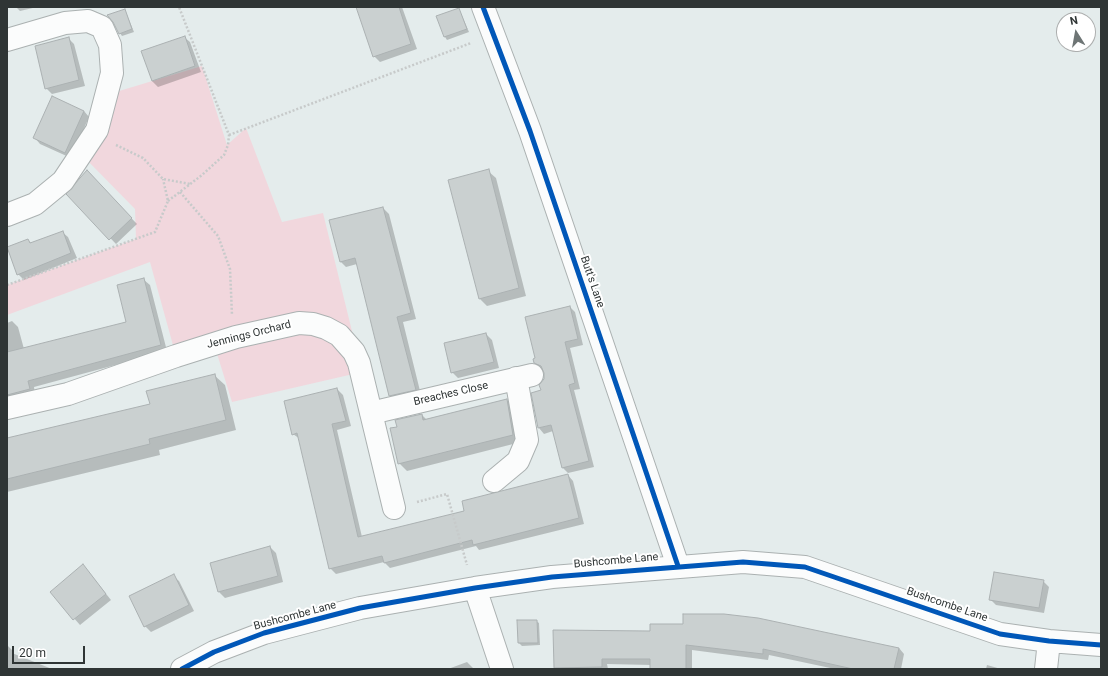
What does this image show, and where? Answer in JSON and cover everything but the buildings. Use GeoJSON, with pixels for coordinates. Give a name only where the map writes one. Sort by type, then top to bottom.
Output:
{"type":"FeatureCollection","features":[{"type":"Feature","properties":{"kind":"street","name":"Butt's Lane"},"geometry":{"type":"LineString","coordinates":[[482,7],[530,131],[678,566]]}},
{"type":"Feature","properties":{"kind":"street"},"geometry":{"type":"LineString","coordinates":[[7,40],[66,23],[88,21],[102,26],[110,45],[112,73],[97,130],[63,182],[35,204],[7,214]]}},
{"type":"Feature","properties":{"kind":"street","name":"Jennings Orchard"},"geometry":{"type":"LineString","coordinates":[[7,408],[68,394],[176,356],[236,337],[299,323],[313,324],[326,328],[343,339],[354,352],[359,363],[394,508]]}},
{"type":"Feature","properties":{"kind":"street","name":"Breaches Close"},"geometry":{"type":"LineString","coordinates":[[371,413],[524,376],[527,440],[518,461],[494,481]]}},
{"type":"Feature","properties":{"kind":"street","name":"Bushcombe Lane"},"geometry":{"type":"LineString","coordinates":[[182,669],[214,652],[264,633],[472,580],[552,577],[743,562],[805,567],[1000,634],[1049,642],[1101,645]]}},
{"type":"Feature","properties":{"kind":"street"},"geometry":{"type":"LineString","coordinates":[[472,580],[502,669]]}},
{"type":"Feature","properties":{"kind":"street"},"geometry":{"type":"LineString","coordinates":[[1046,669],[1049,642]]}},
{"type":"Feature","properties":{"kind":"path"},"geometry":{"type":"LineString","coordinates":[[7,285],[155,232],[168,201],[224,155],[228,145],[229,135],[179,7]]}},
{"type":"Feature","properties":{"kind":"path"},"geometry":{"type":"LineString","coordinates":[[229,135],[493,34]]}},
{"type":"Feature","properties":{"kind":"path"},"geometry":{"type":"LineString","coordinates":[[94,134],[143,158],[163,179],[168,201]]}},
{"type":"Feature","properties":{"kind":"path"},"geometry":{"type":"LineString","coordinates":[[163,179],[190,184]]}},
{"type":"Feature","properties":{"kind":"path"},"geometry":{"type":"LineString","coordinates":[[180,192],[218,236],[230,269],[230,308],[236,337]]}},
{"type":"Feature","properties":{"kind":"path"},"geometry":{"type":"LineString","coordinates":[[394,508],[447,494],[472,580]]}},
{"type":"Feature","properties":{"kind":"shaded area"},"geometry":{"type":"Polygon","coordinates":[[[202,66],[227,145],[246,128],[282,222],[323,213],[362,372],[232,402],[214,344],[176,356],[150,262],[7,315],[7,285],[136,239],[135,209],[81,154],[106,95],[202,66]]]}},
{"type":"Feature","properties":{"kind":"cycle path"},"geometry":{"type":"LineString","coordinates":[[483,7],[530,131],[678,566]]}},
{"type":"Feature","properties":{"kind":"cycle path"},"geometry":{"type":"LineString","coordinates":[[182,669],[214,652],[264,633],[360,608],[475,588],[552,577],[743,562],[805,567],[1000,634],[1049,641],[1101,645]]}}]}
